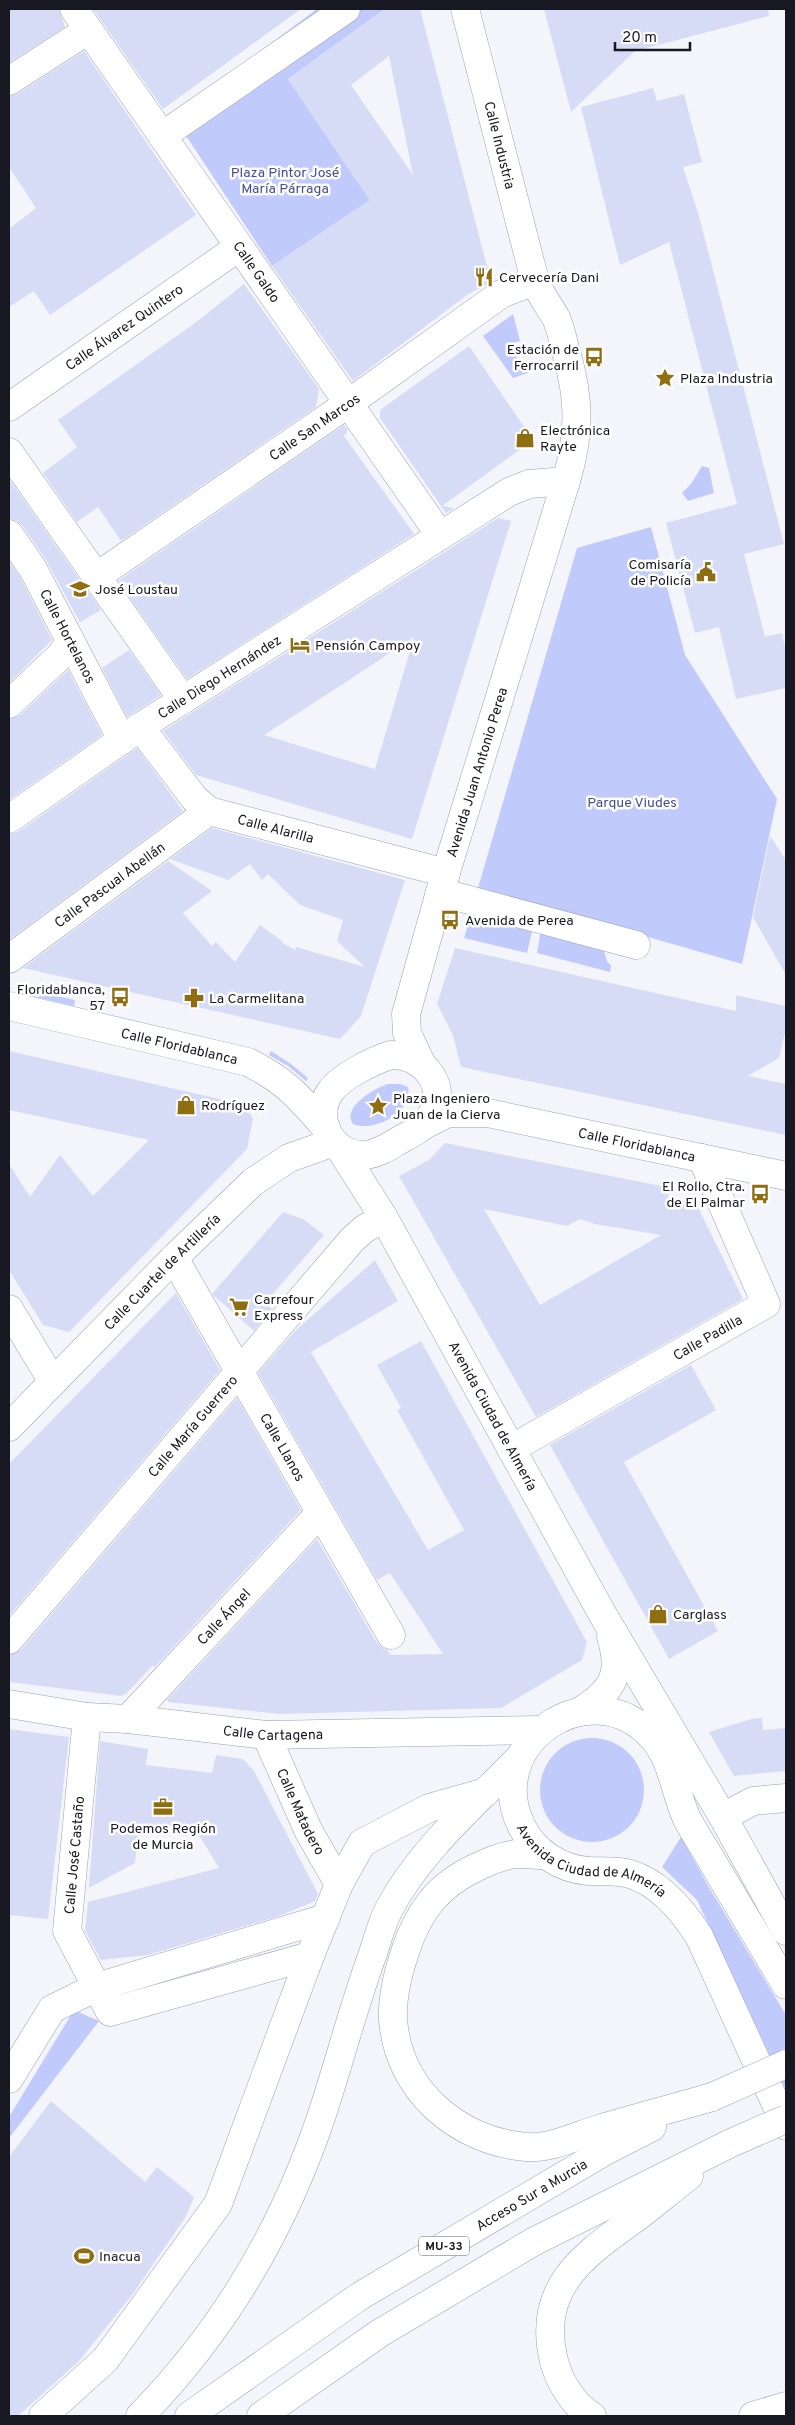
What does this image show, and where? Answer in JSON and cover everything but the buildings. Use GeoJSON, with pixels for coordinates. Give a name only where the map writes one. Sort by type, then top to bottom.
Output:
{"type":"FeatureCollection","features":[{"type":"Feature","properties":{"kind":"main road"},"geometry":{"type":"LineString","coordinates":[[162,136],[346,9]]}},
{"type":"Feature","properties":{"kind":"main road","name":"Calle Industria"},"geometry":{"type":"LineString","coordinates":[[465,9],[535,281]]}},
{"type":"Feature","properties":{"kind":"main road"},"geometry":{"type":"LineString","coordinates":[[9,81],[81,19]]}},
{"type":"Feature","properties":{"kind":"main road","name":"Calle Galdo"},"geometry":{"type":"LineString","coordinates":[[81,19],[440,535]]}},
{"type":"Feature","properties":{"kind":"main road","name":"Calle Álvarez Quintero"},"geometry":{"type":"LineString","coordinates":[[9,407],[239,247]]}},
{"type":"Feature","properties":{"kind":"main road"},"geometry":{"type":"LineString","coordinates":[[535,281],[560,329],[576,393],[577,436],[566,481]]}},
{"type":"Feature","properties":{"kind":"main road","name":"Calle San Marcos"},"geometry":{"type":"LineString","coordinates":[[96,577],[349,403],[501,294],[535,281]]}},
{"type":"Feature","properties":{"kind":"main road"},"geometry":{"type":"LineString","coordinates":[[9,452],[183,700]]}},
{"type":"Feature","properties":{"kind":"main road","name":"Calle Diego Hernández"},"geometry":{"type":"LineString","coordinates":[[9,819],[131,734],[440,535],[522,486],[566,481]]}},
{"type":"Feature","properties":{"kind":"main road","name":"Avenida Juan Antonio Perea"},"geometry":{"type":"LineString","coordinates":[[427,1071],[410,1043],[405,1020],[443,882],[566,481]]}},
{"type":"Feature","properties":{"kind":"main road","name":"Calle Hortelanos"},"geometry":{"type":"LineString","coordinates":[[9,534],[33,569],[70,642],[131,734]]}},
{"type":"Feature","properties":{"kind":"main road"},"geometry":{"type":"LineString","coordinates":[[9,704],[60,656],[70,642]]}},
{"type":"Feature","properties":{"kind":"main road","name":"Calle Alarilla"},"geometry":{"type":"LineString","coordinates":[[131,734],[209,811],[443,882],[636,945]]}},
{"type":"Feature","properties":{"kind":"main road","name":"Calle Pascual Abellán"},"geometry":{"type":"LineString","coordinates":[[9,959],[209,811]]}},
{"type":"Feature","properties":{"kind":"main road","name":"Calle Floridablanca"},"geometry":{"type":"LineString","coordinates":[[9,1006],[248,1062],[276,1077],[292,1089],[333,1139]]}},
{"type":"Feature","properties":{"kind":"main road"},"geometry":{"type":"LineString","coordinates":[[391,1055],[407,1056],[427,1071],[437,1089],[436,1105],[424,1125],[376,1153],[361,1155],[333,1139],[323,1113],[327,1098],[341,1081],[378,1060],[391,1055]]}},
{"type":"Feature","properties":{"kind":"main road","name":"Calle Floridablanca"},"geometry":{"type":"LineString","coordinates":[[427,1071],[451,1095],[488,1113]]}},
{"type":"Feature","properties":{"kind":"main road","name":"Calle Floridablanca"},"geometry":{"type":"LineString","coordinates":[[424,1125],[448,1113],[488,1113],[786,1176]]}},
{"type":"Feature","properties":{"kind":"main road","name":"Avenida Ciudad de Almería"},"geometry":{"type":"LineString","coordinates":[[333,1139],[384,1218],[603,1615],[723,1817],[786,1931]]}},
{"type":"Feature","properties":{"kind":"main road","name":"Calle Cuartel de Artillería"},"geometry":{"type":"LineString","coordinates":[[11,1419],[53,1382],[174,1258],[253,1182],[289,1158],[333,1139]]}},
{"type":"Feature","properties":{"kind":"main road","name":"Avenida Ciudad de Almería"},"geometry":{"type":"LineString","coordinates":[[376,1153],[371,1162],[371,1181],[384,1218]]}},
{"type":"Feature","properties":{"kind":"main road","name":"Calle Padilla"},"geometry":{"type":"LineString","coordinates":[[511,1449],[766,1304],[702,1158]]}},
{"type":"Feature","properties":{"kind":"main road","name":"Calle María Guerrero"},"geometry":{"type":"LineString","coordinates":[[9,1640],[352,1240],[364,1229],[384,1218]]}},
{"type":"Feature","properties":{"kind":"main road","name":"Calle Llanos"},"geometry":{"type":"LineString","coordinates":[[174,1258],[319,1514],[391,1635]]}},
{"type":"Feature","properties":{"kind":"main road"},"geometry":{"type":"LineString","coordinates":[[9,1310],[53,1382]]}},
{"type":"Feature","properties":{"kind":"main road","name":"Calle Ángel"},"geometry":{"type":"LineString","coordinates":[[128,1719],[319,1514]]}},
{"type":"Feature","properties":{"kind":"main road","name":"Avenida Ciudad de Almería"},"geometry":{"type":"LineString","coordinates":[[603,1615],[616,1654],[617,1666],[614,1678],[602,1696],[579,1712],[565,1716],[541,1730],[521,1756],[515,1774],[513,1792],[515,1810],[522,1827],[532,1842],[545,1855],[558,1863],[574,1869],[630,1874],[658,1890],[680,1910],[699,1936],[786,2126]]}},
{"type":"Feature","properties":{"kind":"main road","name":"Calle Cartagena"},"geometry":{"type":"LineString","coordinates":[[9,1704],[87,1717],[128,1719],[266,1735],[541,1730]]}},
{"type":"Feature","properties":{"kind":"main road"},"geometry":{"type":"LineString","coordinates":[[579,1712],[612,1712],[627,1718],[653,1738],[667,1760],[688,1821],[786,1985]]}},
{"type":"Feature","properties":{"kind":"main road","name":"Calle José Castaño"},"geometry":{"type":"LineString","coordinates":[[87,1717],[67,1931],[110,2012],[310,1956]]}},
{"type":"Feature","properties":{"kind":"main road","name":"Calle Matadero"},"geometry":{"type":"LineString","coordinates":[[266,1735],[309,1832],[339,1884]]}},
{"type":"Feature","properties":{"kind":"main road"},"geometry":{"type":"LineString","coordinates":[[140,2416],[162,2394],[213,2331],[278,2224],[306,2164],[356,2002],[388,1910],[408,1878],[435,1844],[521,1756]]}},
{"type":"Feature","properties":{"kind":"main road"},"geometry":{"type":"LineString","coordinates":[[43,2416],[105,2360],[218,2204],[310,1956],[339,1884],[362,1843],[429,1808],[486,1792]]}},
{"type":"Feature","properties":{"kind":"main road"},"geometry":{"type":"LineString","coordinates":[[723,1817],[753,1801],[786,1798]]}},
{"type":"Feature","properties":{"kind":"main road"},"geometry":{"type":"LineString","coordinates":[[545,1855],[513,1854],[469,1871],[449,1883],[431,1899],[418,1920],[401,1964],[395,1991],[393,2018],[397,2043],[421,2092],[439,2112],[474,2135],[498,2143],[528,2147],[568,2140],[712,2098]]}},
{"type":"Feature","properties":{"kind":"main road"},"geometry":{"type":"LineString","coordinates":[[9,2079],[52,2008],[97,1987],[326,1918]]}},
{"type":"Feature","properties":{"kind":"main road","name":"Acceso Sur a Murcia"},"geometry":{"type":"LineString","coordinates":[[189,2416],[360,2296],[607,2150],[786,2064]]}},
{"type":"Feature","properties":{"kind":"main road"},"geometry":{"type":"LineString","coordinates":[[261,2416],[380,2333],[525,2247],[632,2191],[731,2143],[786,2119]]}},
{"type":"Feature","properties":{"kind":"main road"},"geometry":{"type":"LineString","coordinates":[[592,2416],[569,2393],[557,2371],[549,2327],[553,2307],[561,2286],[574,2268],[595,2247],[731,2143]]}},
{"type":"Feature","properties":{"kind":"main road"},"geometry":{"type":"LineString","coordinates":[[753,2416],[786,2406]]}},
{"type":"Feature","properties":{"kind":"green space","name":"Plaza Pintor José María Párraga"},"geometry":{"type":"Polygon","coordinates":[[[317,9],[385,9],[288,79],[370,200],[272,266],[173,116],[317,9]]]}},
{"type":"Feature","properties":{"kind":"green space"},"geometry":{"type":"Polygon","coordinates":[[[513,314],[520,341],[513,343],[518,363],[525,361],[528,373],[513,378],[483,336],[513,314]]]}},
{"type":"Feature","properties":{"kind":"green space"},"geometry":{"type":"Polygon","coordinates":[[[702,466],[709,468],[714,493],[688,501],[682,493],[691,484],[702,466]]]}},
{"type":"Feature","properties":{"kind":"green space","name":"Parque Viudes"},"geometry":{"type":"Polygon","coordinates":[[[651,527],[685,655],[777,799],[742,964],[478,888],[577,548],[651,527]]]}},
{"type":"Feature","properties":{"kind":"green space"},"geometry":{"type":"Polygon","coordinates":[[[473,910],[533,927],[527,953],[464,938],[473,910]]]}},
{"type":"Feature","properties":{"kind":"green space"},"geometry":{"type":"Polygon","coordinates":[[[541,929],[603,947],[607,961],[611,966],[610,972],[537,953],[541,929]]]}},
{"type":"Feature","properties":{"kind":"green space"},"geometry":{"type":"Polygon","coordinates":[[[20,988],[75,1000],[74,1006],[18,993],[20,988]]]}},
{"type":"Feature","properties":{"kind":"green space"},"geometry":{"type":"Polygon","coordinates":[[[271,1051],[308,1078],[306,1081],[288,1066],[269,1055],[271,1051]]]}},
{"type":"Feature","properties":{"kind":"green space"},"geometry":{"type":"Polygon","coordinates":[[[388,1084],[400,1084],[408,1087],[405,1105],[399,1112],[381,1123],[371,1126],[353,1124],[351,1118],[355,1105],[368,1094],[388,1084]]]}},
{"type":"Feature","properties":{"kind":"green space"},"geometry":{"type":"Polygon","coordinates":[[[592,1738],[612,1742],[629,1753],[640,1770],[644,1790],[640,1810],[629,1827],[612,1838],[592,1842],[572,1838],[555,1827],[544,1810],[540,1790],[544,1770],[555,1753],[572,1742],[592,1738]]]}},
{"type":"Feature","properties":{"kind":"green space"},"geometry":{"type":"Polygon","coordinates":[[[681,1837],[786,2015],[786,2090],[697,1900],[662,1867],[681,1837]]]}},
{"type":"Feature","properties":{"kind":"green space"},"geometry":{"type":"Polygon","coordinates":[[[74,2010],[99,2021],[9,2138],[9,2117],[74,2010]]]}},
{"type":"Feature","properties":{"kind":"place","name":"Cervecería Dani"},"geometry":{"type":"Point","coordinates":[484,277]}},
{"type":"Feature","properties":{"kind":"place","name":"Estación de Ferrocarril"},"geometry":{"type":"Point","coordinates":[594,357]}},
{"type":"Feature","properties":{"kind":"place","name":"Plaza Industria"},"geometry":{"type":"Point","coordinates":[665,378]}},
{"type":"Feature","properties":{"kind":"place","name":"Electrónica Rayte"},"geometry":{"type":"Point","coordinates":[525,438]}},
{"type":"Feature","properties":{"kind":"place","name":"Comisaría de Policía"},"geometry":{"type":"Point","coordinates":[706,572]}},
{"type":"Feature","properties":{"kind":"place","name":"José Loustau"},"geometry":{"type":"Point","coordinates":[80,589]}},
{"type":"Feature","properties":{"kind":"place","name":"Pensión Campoy"},"geometry":{"type":"Point","coordinates":[300,645]}},
{"type":"Feature","properties":{"kind":"place","name":"Avenida de Perea"},"geometry":{"type":"Point","coordinates":[450,920]}},
{"type":"Feature","properties":{"kind":"place","name":"Floridablanca, 57"},"geometry":{"type":"Point","coordinates":[120,997]}},
{"type":"Feature","properties":{"kind":"place","name":"La Carmelitana"},"geometry":{"type":"Point","coordinates":[194,998]}},
{"type":"Feature","properties":{"kind":"place","name":"Rodríguez"},"geometry":{"type":"Point","coordinates":[186,1105]}},
{"type":"Feature","properties":{"kind":"place","name":"Plaza Ingeniero Juan de la Cierva"},"geometry":{"type":"Point","coordinates":[378,1106]}},
{"type":"Feature","properties":{"kind":"place","name":"El Rollo, Ctra. de El Palmar"},"geometry":{"type":"Point","coordinates":[760,1194]}},
{"type":"Feature","properties":{"kind":"place","name":"Carrefour Express"},"geometry":{"type":"Point","coordinates":[239,1307]}},
{"type":"Feature","properties":{"kind":"place","name":"Carglass"},"geometry":{"type":"Point","coordinates":[658,1614]}},
{"type":"Feature","properties":{"kind":"place","name":"Podemos Región de Murcia"},"geometry":{"type":"Point","coordinates":[163,1807]}},
{"type":"Feature","properties":{"kind":"place","name":"Inacua"},"geometry":{"type":"Point","coordinates":[84,2256]}}]}
